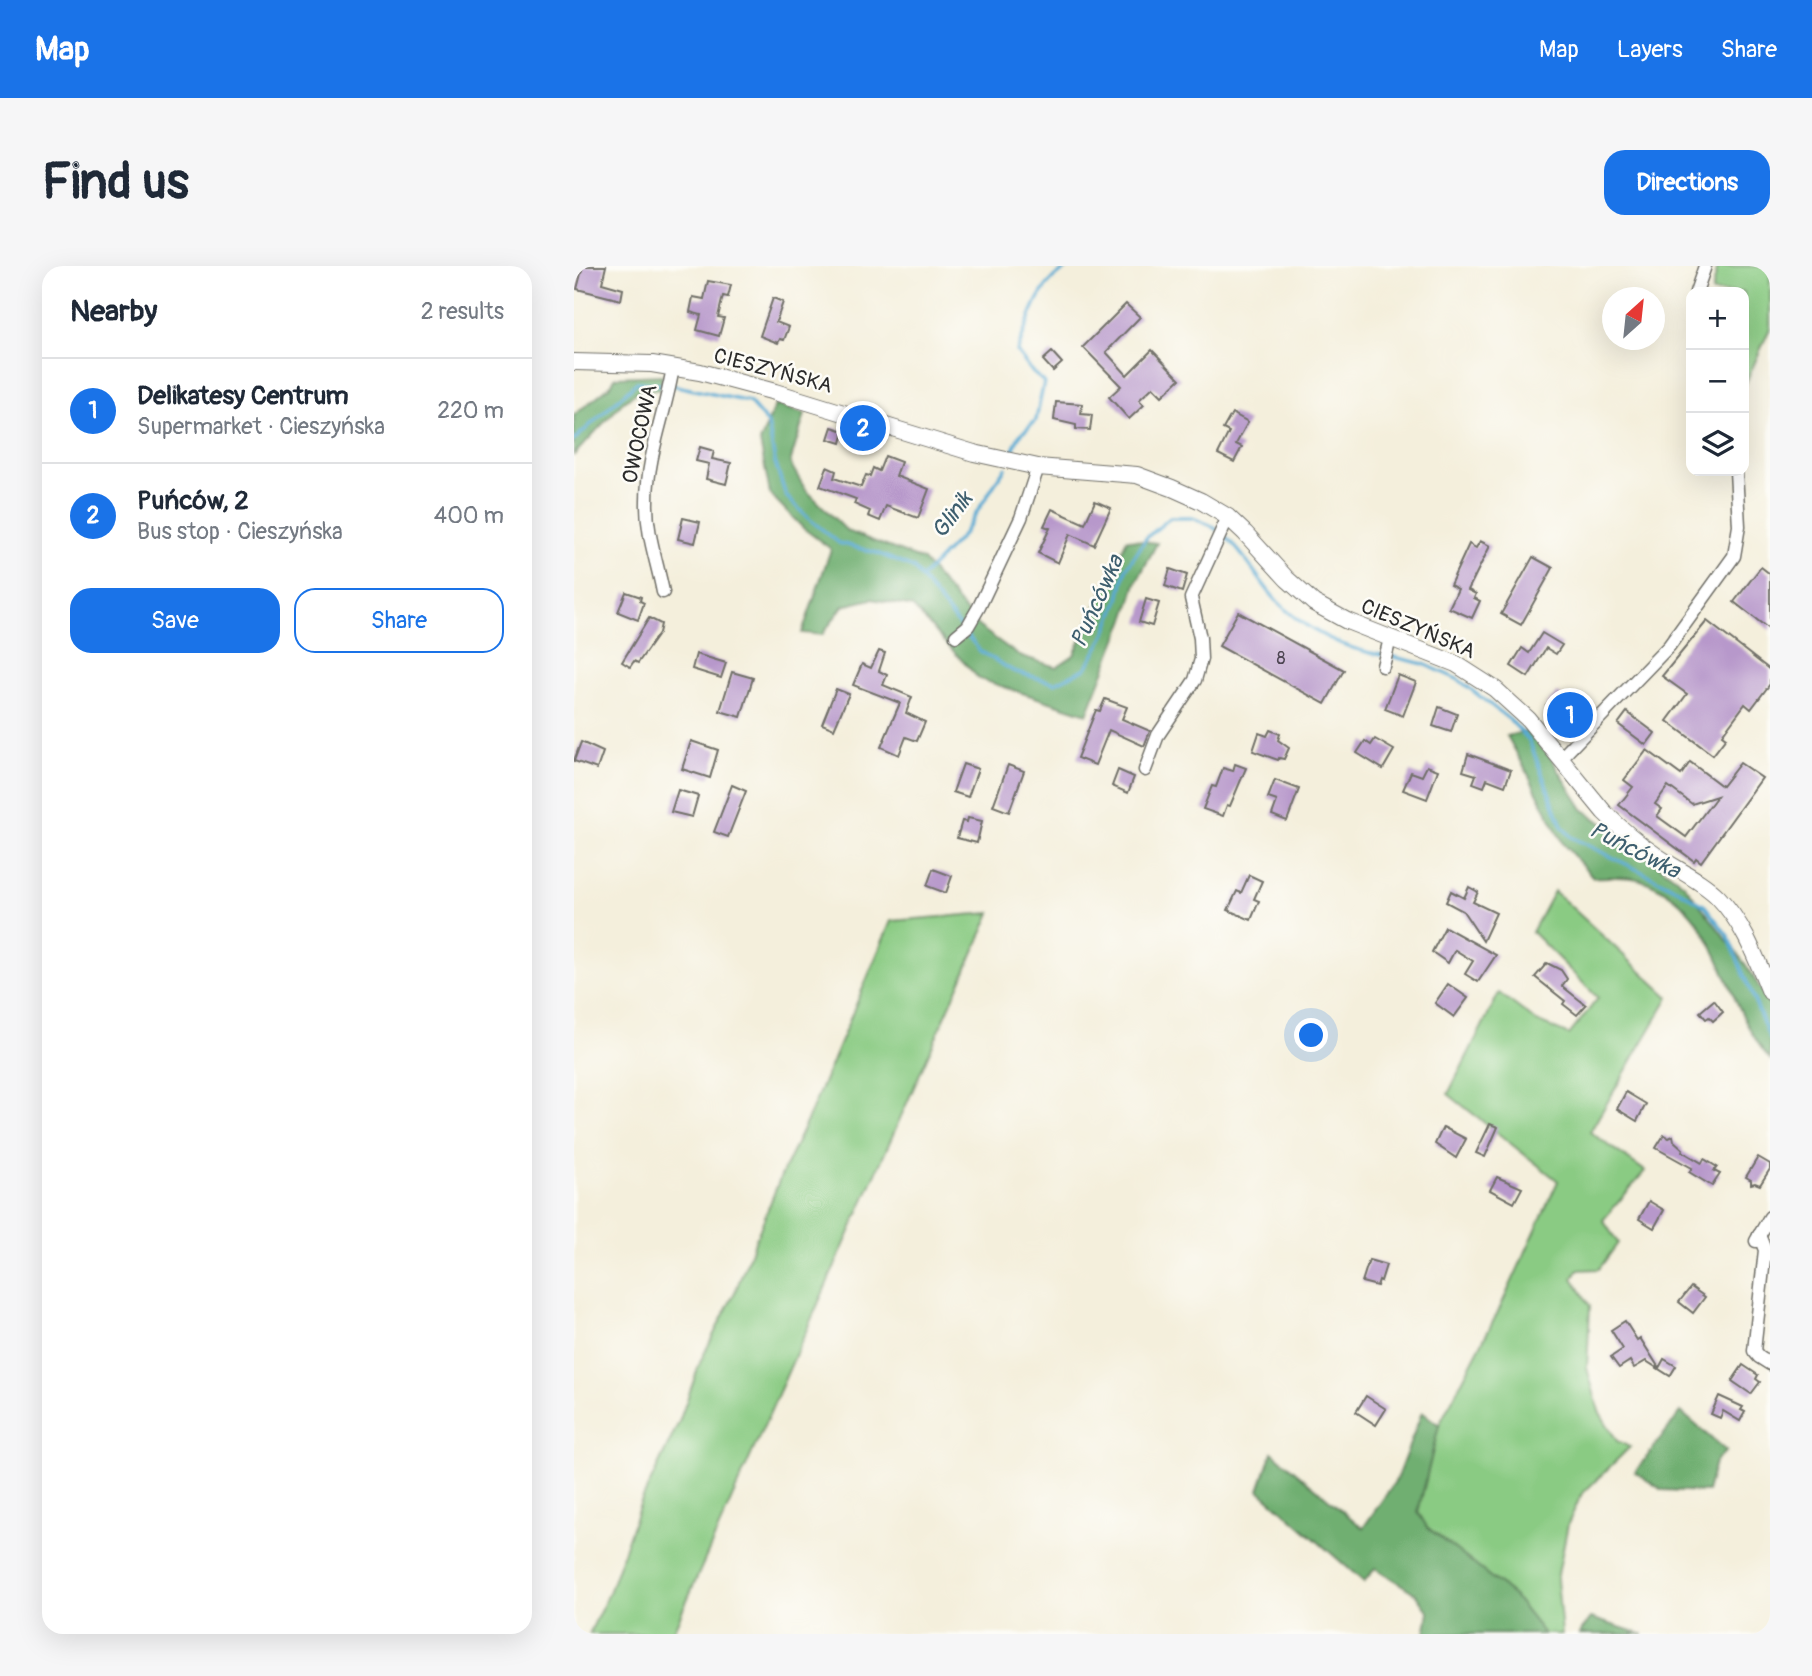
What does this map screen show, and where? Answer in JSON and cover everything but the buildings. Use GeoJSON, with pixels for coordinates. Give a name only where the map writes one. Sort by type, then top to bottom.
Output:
{"type":"FeatureCollection","features":[{"type":"Feature","properties":{"kind":"street"},"geometry":{"type":"LineString","coordinates":[[1698,287],[1705,266]]}},
{"type":"Feature","properties":{"kind":"street","name":"CIESZYŃSKA"},"geometry":{"type":"LineString","coordinates":[[574,362],[672,372],[775,392],[974,453],[1038,467],[1136,475],[1201,501],[1245,533],[1287,579],[1314,603],[1389,645],[1456,664],[1495,689],[1528,719],[1604,813],[1654,854],[1709,889],[1727,907],[1746,936],[1770,992]]}},
{"type":"Feature","properties":{"kind":"street","name":"OWOCOWA"},"geometry":{"type":"LineString","coordinates":[[663,592],[650,541],[647,502],[652,456],[672,372]]}},
{"type":"Feature","properties":{"kind":"street"},"geometry":{"type":"LineString","coordinates":[[956,636],[968,626],[1021,517],[1038,467]]}},
{"type":"Feature","properties":{"kind":"street"},"geometry":{"type":"LineString","coordinates":[[1561,758],[1669,646],[1734,556],[1739,526],[1736,476]]}},
{"type":"Feature","properties":{"kind":"street"},"geometry":{"type":"LineString","coordinates":[[1145,770],[1158,735],[1195,680],[1201,659],[1191,598],[1226,521]]}},
{"type":"Feature","properties":{"kind":"street"},"geometry":{"type":"LineString","coordinates":[[1383,666],[1389,645]]}},
{"type":"Feature","properties":{"kind":"street"},"geometry":{"type":"LineString","coordinates":[[1770,1217],[1756,1239],[1765,1250],[1754,1351],[1770,1364]]}},
{"type":"Feature","properties":{"kind":"green space"},"geometry":{"type":"Polygon","coordinates":[[[1718,266],[1770,266],[1770,328],[1749,376],[1749,287],[1713,287],[1718,266]]]}},
{"type":"Feature","properties":{"kind":"green space"},"geometry":{"type":"Polygon","coordinates":[[[662,375],[662,389],[639,391],[625,400],[574,455],[574,415],[611,385],[615,377],[662,375]]]}},
{"type":"Feature","properties":{"kind":"green space"},"geometry":{"type":"Polygon","coordinates":[[[775,405],[805,414],[790,463],[805,489],[847,531],[923,560],[978,626],[1018,655],[1056,667],[1074,655],[1127,539],[1157,543],[1136,583],[1127,614],[1087,714],[979,679],[913,607],[872,599],[843,606],[822,635],[802,633],[831,549],[803,528],[770,494],[760,442],[775,405]]]}},
{"type":"Feature","properties":{"kind":"green space"},"geometry":{"type":"Polygon","coordinates":[[[1527,731],[1551,758],[1583,809],[1684,884],[1746,965],[1770,1005],[1770,1059],[1741,1011],[1705,934],[1689,912],[1668,893],[1636,878],[1593,877],[1563,844],[1507,736],[1527,731]]]}},
{"type":"Feature","properties":{"kind":"green space"},"geometry":{"type":"Polygon","coordinates":[[[1554,891],[1669,997],[1590,1132],[1645,1171],[1603,1220],[1618,1243],[1599,1269],[1578,1270],[1573,1278],[1590,1306],[1587,1368],[1599,1411],[1617,1441],[1630,1447],[1581,1495],[1568,1524],[1557,1579],[1562,1634],[1544,1634],[1513,1595],[1426,1527],[1418,1512],[1439,1425],[1499,1310],[1558,1181],[1448,1094],[1499,993],[1536,1021],[1569,1035],[1598,998],[1532,932],[1554,891]]]}},
{"type":"Feature","properties":{"kind":"green space"},"geometry":{"type":"Polygon","coordinates":[[[991,913],[672,1634],[589,1634],[609,1593],[640,1504],[679,1422],[701,1360],[735,1292],[781,1176],[811,1112],[891,921],[991,913]]]}},
{"type":"Feature","properties":{"kind":"green space"},"geometry":{"type":"Polygon","coordinates":[[[1422,1412],[1439,1425],[1418,1512],[1427,1527],[1513,1595],[1544,1634],[1425,1634],[1429,1612],[1416,1594],[1375,1568],[1364,1582],[1259,1490],[1272,1452],[1363,1528],[1396,1480],[1422,1412]]]}},
{"type":"Feature","properties":{"kind":"green space"},"geometry":{"type":"Polygon","coordinates":[[[1681,1412],[1726,1451],[1715,1462],[1707,1492],[1662,1490],[1635,1472],[1681,1412]]]}},
{"type":"Feature","properties":{"kind":"green space"},"geometry":{"type":"Polygon","coordinates":[[[1591,1618],[1641,1634],[1579,1634],[1591,1618]]]}},
{"type":"Feature","properties":{"kind":"waterway","name":"Glinik"},"geometry":{"type":"LineString","coordinates":[[1011,455],[1019,436],[1036,420],[1044,382],[1033,373],[1017,352],[1042,292],[1059,273],[1071,266]]}},
{"type":"Feature","properties":{"kind":"waterway","name":"Puńcówka"},"geometry":{"type":"LineString","coordinates":[[574,440],[637,382],[665,385]]}},
{"type":"Feature","properties":{"kind":"waterway","name":"Puńcówka"},"geometry":{"type":"LineString","coordinates":[[672,385],[749,402],[768,424],[775,462],[786,496],[808,518],[839,543],[877,553],[913,568],[980,651],[1013,671],[1055,683],[1086,668],[1105,635],[1119,599],[1126,569],[1147,537],[1170,518],[1192,518],[1217,530]]}},
{"type":"Feature","properties":{"kind":"waterway","name":"Glinik"},"geometry":{"type":"LineString","coordinates":[[921,578],[961,537],[1005,468]]}},
{"type":"Feature","properties":{"kind":"waterway","name":"Puńcówka"},"geometry":{"type":"LineString","coordinates":[[1223,535],[1288,612],[1326,637],[1382,655]]}},
{"type":"Feature","properties":{"kind":"waterway","name":"Puńcówka"},"geometry":{"type":"LineString","coordinates":[[1390,656],[1424,664],[1459,680],[1511,721],[1529,740],[1562,826],[1571,837],[1679,890],[1705,906],[1728,936],[1770,1039]]}},
{"type":"Feature","properties":{"kind":"place","name":"Puńców, 2"},"geometry":{"type":"Point","coordinates":[863,428]}},
{"type":"Feature","properties":{"kind":"place","name":"Delikatesy Centrum"},"geometry":{"type":"Point","coordinates":[1570,715]}}]}
